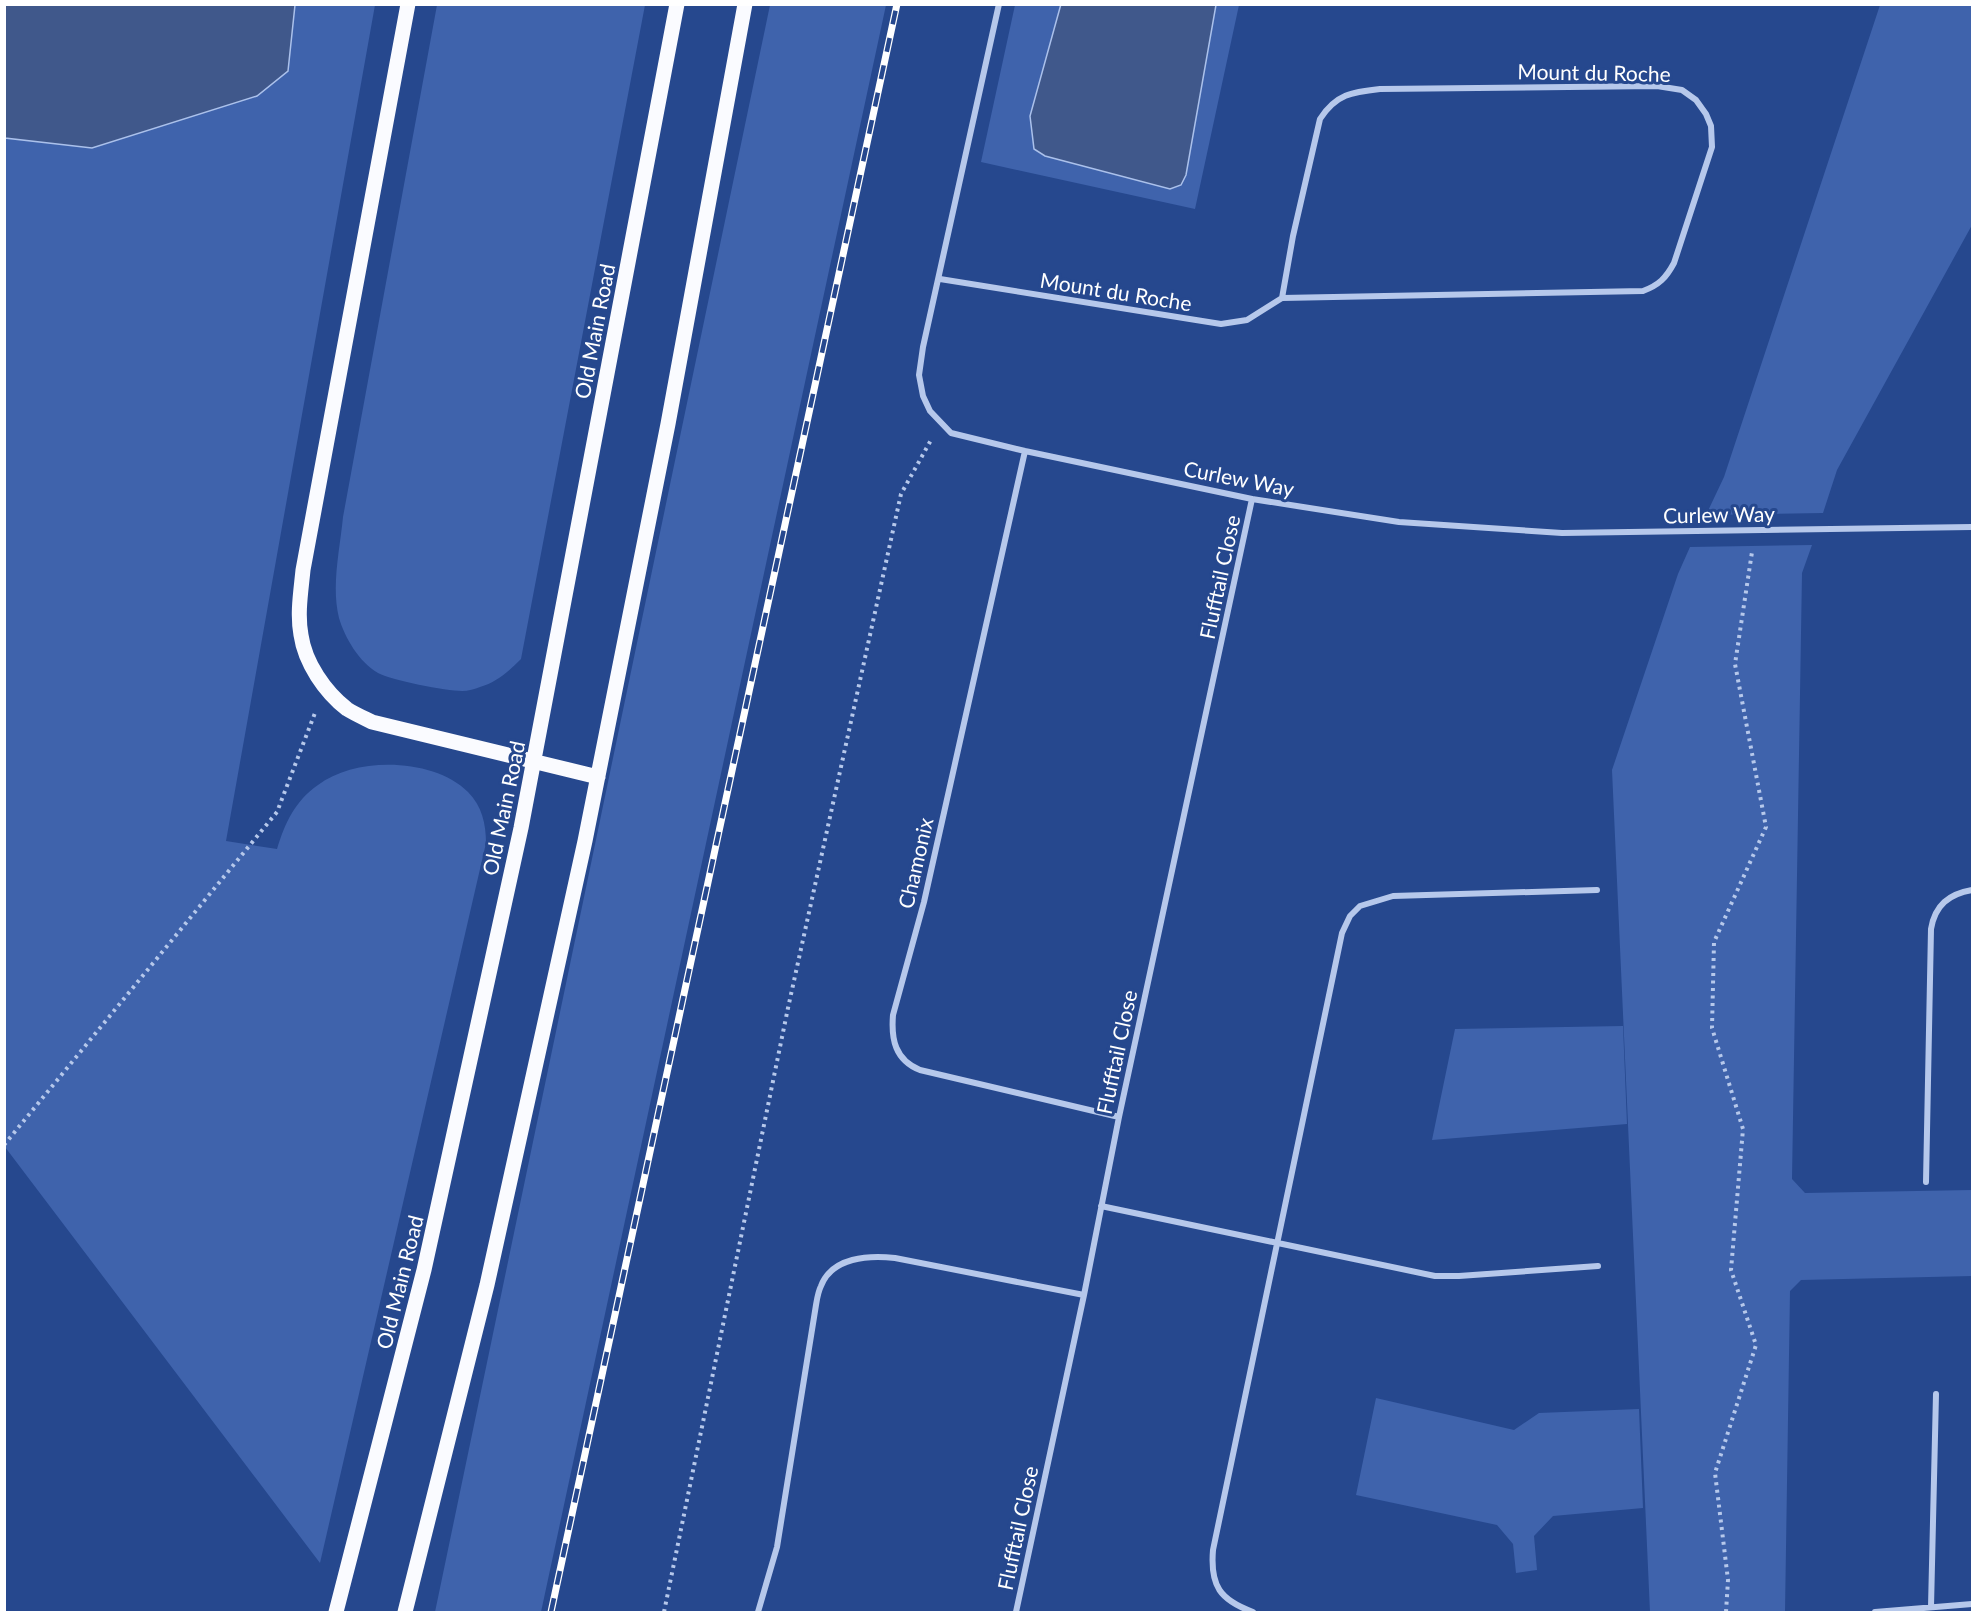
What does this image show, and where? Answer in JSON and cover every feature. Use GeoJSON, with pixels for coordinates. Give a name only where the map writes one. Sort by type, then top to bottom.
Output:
{"type":"FeatureCollection","features":[{"type":"Feature","properties":{"kind":"main road"},"geometry":{"type":"LineString","coordinates":[[408,4],[303,570],[299,613],[301,636],[311,666],[325,688],[347,709],[372,722],[598,777]]}},
{"type":"Feature","properties":{"kind":"main road","name":"Old Main Road"},"geometry":{"type":"LineString","coordinates":[[336,1612],[424,1270],[534,763],[677,4]]}},
{"type":"Feature","properties":{"kind":"main road"},"geometry":{"type":"LineString","coordinates":[[405,1612],[487,1285],[598,777],[670,412],[745,4]]}},
{"type":"Feature","properties":{"kind":"street","name":"Curlew Way"},"geometry":{"type":"LineString","coordinates":[[999,4],[940,279],[923,347],[919,375],[923,396],[930,411],[951,433],[1024,451],[1252,499],[1399,522],[1473,529],[1562,533],[1972,527]]}},
{"type":"Feature","properties":{"kind":"street","name":"Mount du Roche"},"geometry":{"type":"LineString","coordinates":[[940,279],[1221,324],[1247,320],[1282,298],[1643,291],[1656,286],[1665,278],[1674,263],[1712,147],[1711,126],[1706,114],[1696,100],[1682,90],[1657,86],[1380,88],[1341,97],[1329,106],[1320,119],[1293,236],[1282,298]]}},
{"type":"Feature","properties":{"kind":"street","name":"Chamonix"},"geometry":{"type":"LineString","coordinates":[[1024,451],[924,902],[893,1015],[892,1031],[898,1055],[905,1062],[920,1070],[1119,1117]]}},
{"type":"Feature","properties":{"kind":"street","name":"Flufftail Close"},"geometry":{"type":"LineString","coordinates":[[1016,1612],[1084,1295],[1119,1117],[1252,499]]}},
{"type":"Feature","properties":{"kind":"street"},"geometry":{"type":"LineString","coordinates":[[1253,1612],[1229,1602],[1220,1592],[1214,1581],[1212,1567],[1214,1550],[1342,933],[1350,916],[1360,906],[1393,896],[1597,890]]}},
{"type":"Feature","properties":{"kind":"street"},"geometry":{"type":"LineString","coordinates":[[1926,1182],[1932,918],[1939,905],[1953,895],[1972,890]]}},
{"type":"Feature","properties":{"kind":"street"},"geometry":{"type":"LineString","coordinates":[[1101,1206],[1435,1276],[1598,1266]]}},
{"type":"Feature","properties":{"kind":"street"},"geometry":{"type":"LineString","coordinates":[[758,1612],[777,1547],[816,1305],[821,1284],[830,1273],[854,1259],[873,1255],[1084,1295]]}},
{"type":"Feature","properties":{"kind":"street"},"geometry":{"type":"LineString","coordinates":[[1930,1608],[1936,1395]]}},
{"type":"Feature","properties":{"kind":"street"},"geometry":{"type":"LineString","coordinates":[[1875,1612],[1972,1604]]}},
{"type":"Feature","properties":{"kind":"path"},"geometry":{"type":"LineString","coordinates":[[664,1612],[788,1008],[902,494],[940,423]]}},
{"type":"Feature","properties":{"kind":"path"},"geometry":{"type":"LineString","coordinates":[[1726,1612],[1728,1580],[1715,1473],[1756,1345],[1731,1270],[1743,1129],[1712,1029],[1714,942],[1766,827],[1735,664],[1754,530]]}},
{"type":"Feature","properties":{"kind":"path"},"geometry":{"type":"LineString","coordinates":[[4,1145],[277,812],[325,688]]}},
{"type":"Feature","properties":{"kind":"shaded area"},"geometry":{"type":"Polygon","coordinates":[[[5,4],[295,5],[288,71],[257,96],[92,148],[5,138],[5,4]]]}},
{"type":"Feature","properties":{"kind":"shaded area"},"geometry":{"type":"Polygon","coordinates":[[[1061,4],[1216,5],[1186,175],[1181,185],[1170,189],[1045,156],[1034,149],[1030,116],[1061,4]]]}},
{"type":"Feature","properties":{"kind":"shaded area"},"geometry":{"type":"Polygon","coordinates":[[[5,5],[375,5],[226,841],[277,849],[297,805],[318,785],[353,769],[394,765],[436,772],[468,792],[477,803],[482,816],[486,843],[320,1563],[5,1147],[5,5]]]}},
{"type":"Feature","properties":{"kind":"shaded area"},"geometry":{"type":"Polygon","coordinates":[[[437,5],[645,5],[521,659],[492,682],[462,691],[406,682],[384,676],[371,668],[359,656],[345,633],[339,618],[336,593],[343,517],[437,5]]]}},
{"type":"Feature","properties":{"kind":"shaded area"},"geometry":{"type":"Polygon","coordinates":[[[770,5],[886,5],[541,1612],[435,1612],[770,5]]]}},
{"type":"Feature","properties":{"kind":"shaded area"},"geometry":{"type":"Polygon","coordinates":[[[1015,5],[1239,5],[1195,209],[981,162],[1015,5]]]}},
{"type":"Feature","properties":{"kind":"shaded area"},"geometry":{"type":"Polygon","coordinates":[[[1880,5],[1972,5],[1972,225],[1837,470],[1823,513],[1706,515],[1724,477],[1880,5]]]}},
{"type":"Feature","properties":{"kind":"shaded area"},"geometry":{"type":"Polygon","coordinates":[[[1812,545],[1802,573],[1792,1179],[1805,1193],[1972,1190],[1972,1276],[1801,1280],[1790,1291],[1785,1612],[1650,1612],[1612,770],[1678,574],[1690,547],[1812,545]]]}},
{"type":"Feature","properties":{"kind":"shaded area"},"geometry":{"type":"Polygon","coordinates":[[[1623,1026],[1627,1124],[1432,1140],[1455,1029],[1623,1026]]]}},
{"type":"Feature","properties":{"kind":"shaded area"},"geometry":{"type":"Polygon","coordinates":[[[1376,1398],[1514,1430],[1539,1413],[1639,1409],[1643,1508],[1553,1516],[1534,1536],[1537,1570],[1516,1573],[1513,1544],[1497,1525],[1356,1495],[1376,1398]]]}},
{"type":"Feature","properties":{"kind":"railway"},"geometry":{"type":"LineString","coordinates":[[551,1612],[897,4]]}}]}
